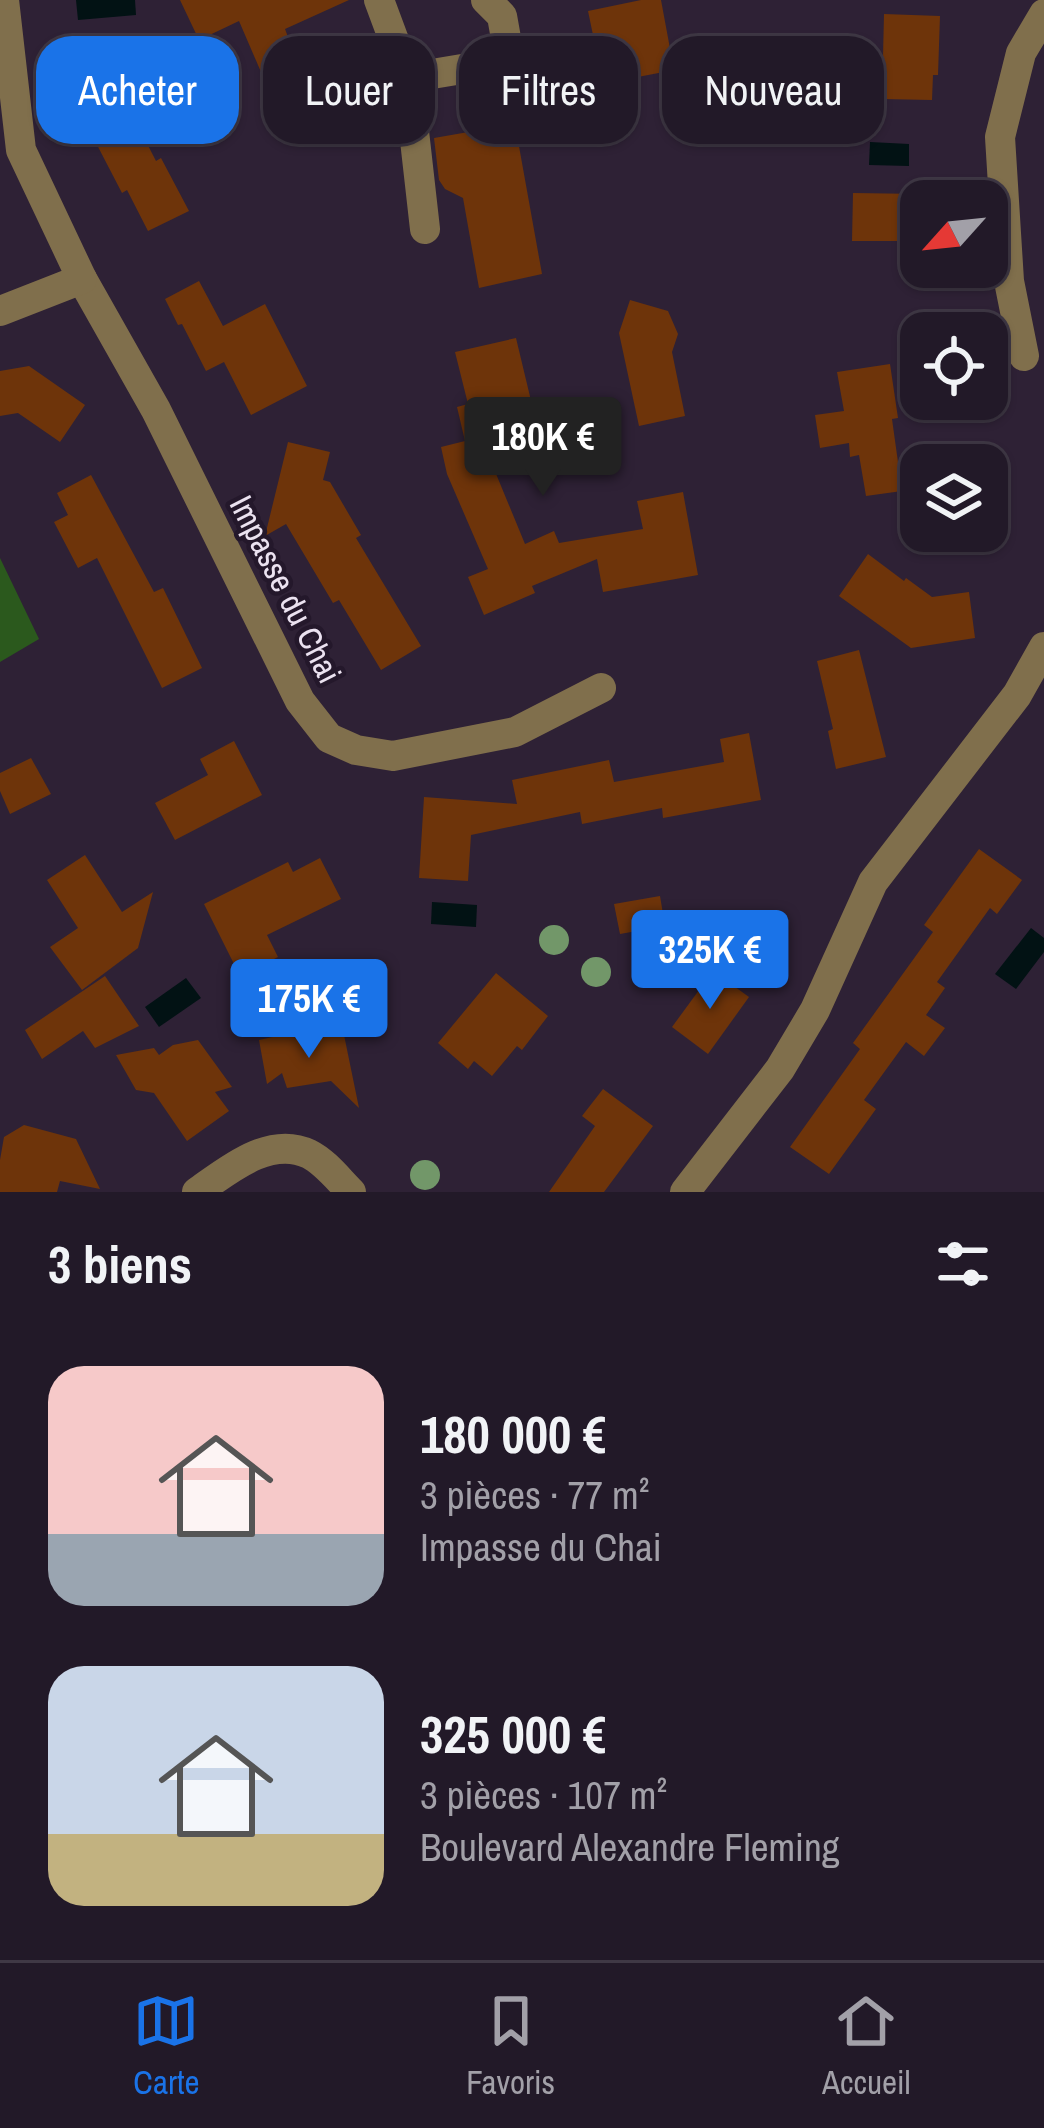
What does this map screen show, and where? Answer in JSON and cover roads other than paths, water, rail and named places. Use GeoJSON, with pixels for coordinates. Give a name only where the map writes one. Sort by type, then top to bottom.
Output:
{"type":"FeatureCollection","features":[{"type":"Feature","properties":{"kind":"street","name":"Impasse du Chai"},"geometry":{"type":"LineString","coordinates":[[4,0],[21,150],[82,279],[155,410],[300,701],[329,738],[356,750],[393,756],[515,732],[601,688]]}},
{"type":"Feature","properties":{"kind":"street"},"geometry":{"type":"LineString","coordinates":[[379,0],[392,36]]}},
{"type":"Feature","properties":{"kind":"street"},"geometry":{"type":"LineString","coordinates":[[435,74],[510,61],[502,16],[486,0]]}},
{"type":"Feature","properties":{"kind":"street"},"geometry":{"type":"LineString","coordinates":[[1024,356],[1010,281],[1000,136],[1021,53],[1044,14]]}},
{"type":"Feature","properties":{"kind":"street"},"geometry":{"type":"LineString","coordinates":[[415,144],[425,229]]}},
{"type":"Feature","properties":{"kind":"street"},"geometry":{"type":"LineString","coordinates":[[0,311],[82,279]]}},
{"type":"Feature","properties":{"kind":"street"},"geometry":{"type":"LineString","coordinates":[[686,1192],[791,1050],[815,1010],[873,882],[1017,695],[1044,647]]}},
{"type":"Feature","properties":{"kind":"street"},"geometry":{"type":"LineString","coordinates":[[197,1192],[242,1160],[284,1149],[307,1153],[351,1192]]}}]}
